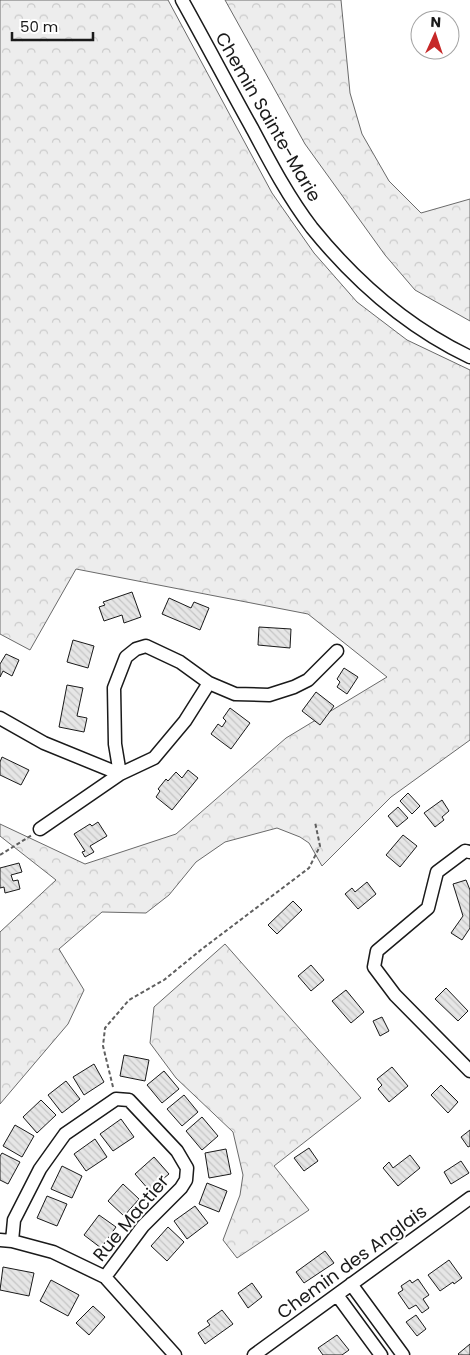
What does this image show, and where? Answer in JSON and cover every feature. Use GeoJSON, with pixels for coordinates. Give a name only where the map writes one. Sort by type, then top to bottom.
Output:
{"type":"FeatureCollection","features":[{"type":"Feature","properties":{"kind":"street","name":"Chemin Sainte-Marie"},"geometry":{"type":"LineString","coordinates":[[182,0],[284,186],[312,227],[368,288],[426,333],[470,358]]}},
{"type":"Feature","properties":{"kind":"street"},"geometry":{"type":"LineString","coordinates":[[120,774],[114,744],[114,688],[126,657],[136,649],[146,646],[180,662],[209,683],[234,694],[269,696],[308,680],[337,651]]}},
{"type":"Feature","properties":{"kind":"street"},"geometry":{"type":"LineString","coordinates":[[40,829],[120,774],[154,758],[185,721],[209,683]]}},
{"type":"Feature","properties":{"kind":"street"},"geometry":{"type":"LineString","coordinates":[[0,718],[44,743],[120,774]]}},
{"type":"Feature","properties":{"kind":"street"},"geometry":{"type":"LineString","coordinates":[[470,852],[465,852],[437,872],[428,908],[377,951],[374,967],[395,995],[470,1071]]}},
{"type":"Feature","properties":{"kind":"street"},"geometry":{"type":"LineString","coordinates":[[116,1099],[65,1134],[40,1169],[6,1240],[53,1252],[105,1277],[174,1355]]}},
{"type":"Feature","properties":{"kind":"street","name":"Rue Mactier"},"geometry":{"type":"LineString","coordinates":[[105,1277],[143,1226],[181,1188],[186,1180],[187,1168],[177,1151],[138,1108],[129,1100],[116,1099]]}},
{"type":"Feature","properties":{"kind":"street","name":"Chemin des Anglais"},"geometry":{"type":"LineString","coordinates":[[254,1355],[470,1198]]}},
{"type":"Feature","properties":{"kind":"street"},"geometry":{"type":"LineString","coordinates":[[351,1284],[404,1355]]}},
{"type":"Feature","properties":{"kind":"street"},"geometry":{"type":"LineString","coordinates":[[337,1295],[381,1355]]}},
{"type":"Feature","properties":{"kind":"path"},"geometry":{"type":"LineString","coordinates":[[116,1099],[104,1046],[105,1028],[129,1000],[164,980],[309,868],[320,846],[316,822]]}},
{"type":"Feature","properties":{"kind":"path"},"geometry":{"type":"LineString","coordinates":[[0,855],[40,829]]}},
{"type":"Feature","properties":{"kind":"green space"},"geometry":{"type":"Polygon","coordinates":[[[0,0],[168,0],[272,193],[314,253],[357,302],[407,340],[470,370],[470,740],[391,797],[322,866],[309,843],[300,837],[277,828],[225,842],[196,862],[169,895],[146,913],[102,912],[59,949],[84,990],[68,1024],[0,1104],[0,932],[56,880],[0,836],[0,824],[85,864],[176,834],[286,738],[387,677],[308,614],[76,569],[30,650],[0,634],[0,0]]]}},
{"type":"Feature","properties":{"kind":"green space"},"geometry":{"type":"Polygon","coordinates":[[[225,0],[341,0],[350,93],[362,134],[389,181],[421,213],[470,199],[470,321],[415,290],[385,255],[305,144],[225,0]]]}},
{"type":"Feature","properties":{"kind":"green space"},"geometry":{"type":"Polygon","coordinates":[[[225,944],[361,1098],[274,1166],[309,1210],[237,1258],[223,1240],[240,1195],[243,1175],[233,1132],[176,1078],[150,1043],[154,1007],[225,944]]]}},
{"type":"Feature","properties":{"kind":"building"},"geometry":{"type":"Polygon","coordinates":[[[132,592],[141,617],[124,623],[122,615],[104,621],[99,607],[105,605],[103,602],[132,592]]]}},
{"type":"Feature","properties":{"kind":"building"},"geometry":{"type":"Polygon","coordinates":[[[169,598],[191,608],[194,602],[209,608],[200,630],[162,614],[169,598]]]}},
{"type":"Feature","properties":{"kind":"building"},"geometry":{"type":"Polygon","coordinates":[[[259,627],[291,629],[290,648],[258,645],[259,627]]]}},
{"type":"Feature","properties":{"kind":"building"},"geometry":{"type":"Polygon","coordinates":[[[73,640],[94,646],[88,668],[67,662],[73,640]]]}},
{"type":"Feature","properties":{"kind":"building"},"geometry":{"type":"Polygon","coordinates":[[[6,654],[19,660],[12,676],[3,671],[0,677],[0,664],[6,654]]]}},
{"type":"Feature","properties":{"kind":"building"},"geometry":{"type":"Polygon","coordinates":[[[344,668],[358,677],[347,694],[337,687],[340,682],[337,679],[344,668]]]}},
{"type":"Feature","properties":{"kind":"building"},"geometry":{"type":"Polygon","coordinates":[[[67,685],[83,688],[77,716],[87,718],[84,732],[59,727],[67,685]]]}},
{"type":"Feature","properties":{"kind":"building"},"geometry":{"type":"Polygon","coordinates":[[[316,692],[334,706],[320,725],[302,711],[316,692]]]}},
{"type":"Feature","properties":{"kind":"building"},"geometry":{"type":"Polygon","coordinates":[[[230,708],[250,723],[231,749],[211,734],[218,724],[222,727],[226,721],[223,718],[230,708]]]}},
{"type":"Feature","properties":{"kind":"building"},"geometry":{"type":"Polygon","coordinates":[[[2,757],[29,770],[21,785],[0,775],[2,757]]]}},
{"type":"Feature","properties":{"kind":"building"},"geometry":{"type":"Polygon","coordinates":[[[188,770],[198,778],[172,810],[156,797],[160,791],[158,789],[166,779],[168,781],[176,772],[182,778],[188,770]]]}},
{"type":"Feature","properties":{"kind":"building"},"geometry":{"type":"Polygon","coordinates":[[[408,793],[420,806],[412,814],[400,801],[408,793]]]}},
{"type":"Feature","properties":{"kind":"building"},"geometry":{"type":"Polygon","coordinates":[[[442,800],[449,811],[442,817],[444,820],[435,827],[424,813],[442,800]]]}},
{"type":"Feature","properties":{"kind":"building"},"geometry":{"type":"Polygon","coordinates":[[[398,807],[408,818],[397,827],[388,816],[398,807]]]}},
{"type":"Feature","properties":{"kind":"building"},"geometry":{"type":"Polygon","coordinates":[[[98,822],[107,836],[90,846],[94,852],[85,857],[82,852],[85,851],[74,834],[90,824],[92,826],[98,822]]]}},
{"type":"Feature","properties":{"kind":"building"},"geometry":{"type":"Polygon","coordinates":[[[403,835],[417,846],[400,867],[386,855],[403,835]]]}},
{"type":"Feature","properties":{"kind":"building"},"geometry":{"type":"Polygon","coordinates":[[[19,863],[22,872],[11,875],[13,881],[18,880],[20,889],[5,893],[4,887],[0,888],[0,868],[19,863]]]}},
{"type":"Feature","properties":{"kind":"building"},"geometry":{"type":"Polygon","coordinates":[[[466,880],[470,890],[470,928],[462,940],[451,933],[463,916],[453,884],[466,880]]]}},
{"type":"Feature","properties":{"kind":"building"},"geometry":{"type":"Polygon","coordinates":[[[367,882],[376,894],[358,909],[345,894],[352,888],[355,892],[367,882]]]}},
{"type":"Feature","properties":{"kind":"building"},"geometry":{"type":"Polygon","coordinates":[[[293,901],[302,910],[277,934],[268,925],[293,901]]]}},
{"type":"Feature","properties":{"kind":"building"},"geometry":{"type":"Polygon","coordinates":[[[311,965],[324,980],[311,991],[298,976],[311,965]]]}},
{"type":"Feature","properties":{"kind":"building"},"geometry":{"type":"Polygon","coordinates":[[[446,988],[468,1011],[458,1021],[435,999],[446,988]]]}},
{"type":"Feature","properties":{"kind":"building"},"geometry":{"type":"Polygon","coordinates":[[[346,990],[364,1012],[351,1023],[332,1001],[346,990]]]}},
{"type":"Feature","properties":{"kind":"building"},"geometry":{"type":"Polygon","coordinates":[[[382,1017],[389,1031],[380,1036],[373,1021],[382,1017]]]}},
{"type":"Feature","properties":{"kind":"building"},"geometry":{"type":"Polygon","coordinates":[[[124,1055],[149,1060],[145,1081],[120,1076],[124,1055]]]}},
{"type":"Feature","properties":{"kind":"building"},"geometry":{"type":"Polygon","coordinates":[[[94,1064],[104,1082],[84,1095],[73,1077],[94,1064]]]}},
{"type":"Feature","properties":{"kind":"building"},"geometry":{"type":"Polygon","coordinates":[[[392,1067],[408,1086],[389,1102],[378,1089],[382,1085],[377,1079],[392,1067]]]}},
{"type":"Feature","properties":{"kind":"building"},"geometry":{"type":"Polygon","coordinates":[[[164,1071],[179,1089],[162,1103],[147,1085],[164,1071]]]}},
{"type":"Feature","properties":{"kind":"building"},"geometry":{"type":"Polygon","coordinates":[[[66,1081],[80,1099],[62,1113],[48,1095],[66,1081]]]}},
{"type":"Feature","properties":{"kind":"building"},"geometry":{"type":"Polygon","coordinates":[[[441,1085],[458,1102],[448,1113],[431,1095],[441,1085]]]}},
{"type":"Feature","properties":{"kind":"building"},"geometry":{"type":"Polygon","coordinates":[[[184,1095],[198,1112],[182,1126],[167,1109],[184,1095]]]}},
{"type":"Feature","properties":{"kind":"building"},"geometry":{"type":"Polygon","coordinates":[[[41,1100],[56,1115],[37,1133],[23,1117],[41,1100]]]}},
{"type":"Feature","properties":{"kind":"building"},"geometry":{"type":"Polygon","coordinates":[[[202,1117],[218,1136],[202,1150],[186,1131],[202,1117]]]}},
{"type":"Feature","properties":{"kind":"building"},"geometry":{"type":"Polygon","coordinates":[[[121,1119],[134,1137],[113,1151],[100,1134],[121,1119]]]}},
{"type":"Feature","properties":{"kind":"building"},"geometry":{"type":"Polygon","coordinates":[[[15,1125],[34,1136],[22,1157],[3,1146],[15,1125]]]}},
{"type":"Feature","properties":{"kind":"building"},"geometry":{"type":"Polygon","coordinates":[[[470,1130],[470,1146],[468,1147],[461,1137],[470,1130]]]}},
{"type":"Feature","properties":{"kind":"building"},"geometry":{"type":"Polygon","coordinates":[[[95,1139],[107,1157],[86,1171],[74,1154],[95,1139]]]}},
{"type":"Feature","properties":{"kind":"building"},"geometry":{"type":"Polygon","coordinates":[[[309,1148],[318,1161],[304,1171],[294,1158],[309,1148]]]}},
{"type":"Feature","properties":{"kind":"building"},"geometry":{"type":"Polygon","coordinates":[[[226,1149],[231,1174],[209,1178],[205,1153],[226,1149]]]}},
{"type":"Feature","properties":{"kind":"building"},"geometry":{"type":"Polygon","coordinates":[[[2,1153],[20,1162],[8,1184],[0,1180],[0,1156],[2,1153]]]}},
{"type":"Feature","properties":{"kind":"building"},"geometry":{"type":"Polygon","coordinates":[[[410,1155],[420,1168],[398,1186],[383,1168],[389,1162],[393,1168],[410,1155]]]}},
{"type":"Feature","properties":{"kind":"building"},"geometry":{"type":"Polygon","coordinates":[[[154,1157],[169,1174],[149,1190],[135,1174],[154,1157]]]}},
{"type":"Feature","properties":{"kind":"building"},"geometry":{"type":"Polygon","coordinates":[[[461,1161],[469,1173],[451,1184],[444,1172],[461,1161]]]}},
{"type":"Feature","properties":{"kind":"building"},"geometry":{"type":"Polygon","coordinates":[[[62,1166],[82,1176],[72,1198],[51,1189],[62,1166]]]}},
{"type":"Feature","properties":{"kind":"building"},"geometry":{"type":"Polygon","coordinates":[[[207,1183],[227,1191],[219,1212],[199,1204],[207,1183]]]}},
{"type":"Feature","properties":{"kind":"building"},"geometry":{"type":"Polygon","coordinates":[[[123,1184],[139,1199],[124,1216],[108,1201],[123,1184]]]}},
{"type":"Feature","properties":{"kind":"building"},"geometry":{"type":"Polygon","coordinates":[[[47,1196],[67,1204],[57,1226],[37,1218],[47,1196]]]}},
{"type":"Feature","properties":{"kind":"building"},"geometry":{"type":"Polygon","coordinates":[[[195,1206],[208,1223],[187,1239],[174,1221],[195,1206]]]}},
{"type":"Feature","properties":{"kind":"building"},"geometry":{"type":"Polygon","coordinates":[[[99,1215],[116,1227],[101,1248],[84,1235],[99,1215]]]}},
{"type":"Feature","properties":{"kind":"building"},"geometry":{"type":"Polygon","coordinates":[[[168,1227],[184,1242],[167,1261],[151,1246],[168,1227]]]}},
{"type":"Feature","properties":{"kind":"building"},"geometry":{"type":"Polygon","coordinates":[[[325,1251],[334,1263],[304,1283],[296,1272],[325,1251]]]}},
{"type":"Feature","properties":{"kind":"building"},"geometry":{"type":"Polygon","coordinates":[[[449,1260],[462,1278],[440,1291],[428,1275],[449,1260]]]}},
{"type":"Feature","properties":{"kind":"building"},"geometry":{"type":"Polygon","coordinates":[[[3,1267],[34,1273],[29,1296],[0,1290],[3,1267]]]}},
{"type":"Feature","properties":{"kind":"building"},"geometry":{"type":"Polygon","coordinates":[[[418,1279],[429,1295],[423,1299],[429,1308],[422,1313],[416,1305],[409,1309],[398,1293],[403,1290],[401,1286],[410,1280],[412,1283],[418,1279]]]}},
{"type":"Feature","properties":{"kind":"building"},"geometry":{"type":"Polygon","coordinates":[[[51,1280],[79,1295],[68,1316],[40,1301],[51,1280]]]}},
{"type":"Feature","properties":{"kind":"building"},"geometry":{"type":"Polygon","coordinates":[[[252,1283],[262,1297],[248,1308],[238,1293],[252,1283]]]}},
{"type":"Feature","properties":{"kind":"building"},"geometry":{"type":"Polygon","coordinates":[[[93,1306],[105,1317],[89,1335],[76,1323],[93,1306]]]}},
{"type":"Feature","properties":{"kind":"building"},"geometry":{"type":"Polygon","coordinates":[[[222,1310],[233,1324],[205,1344],[198,1333],[210,1325],[207,1321],[222,1310]]]}},
{"type":"Feature","properties":{"kind":"building"},"geometry":{"type":"Polygon","coordinates":[[[416,1315],[426,1329],[417,1336],[406,1322],[416,1315]]]}},
{"type":"Feature","properties":{"kind":"building"},"geometry":{"type":"Polygon","coordinates":[[[337,1335],[349,1350],[342,1355],[323,1355],[318,1348],[337,1335]]]}},
{"type":"Feature","properties":{"kind":"building"},"geometry":{"type":"Polygon","coordinates":[[[470,1344],[470,1355],[458,1354],[470,1344]]]}}]}
